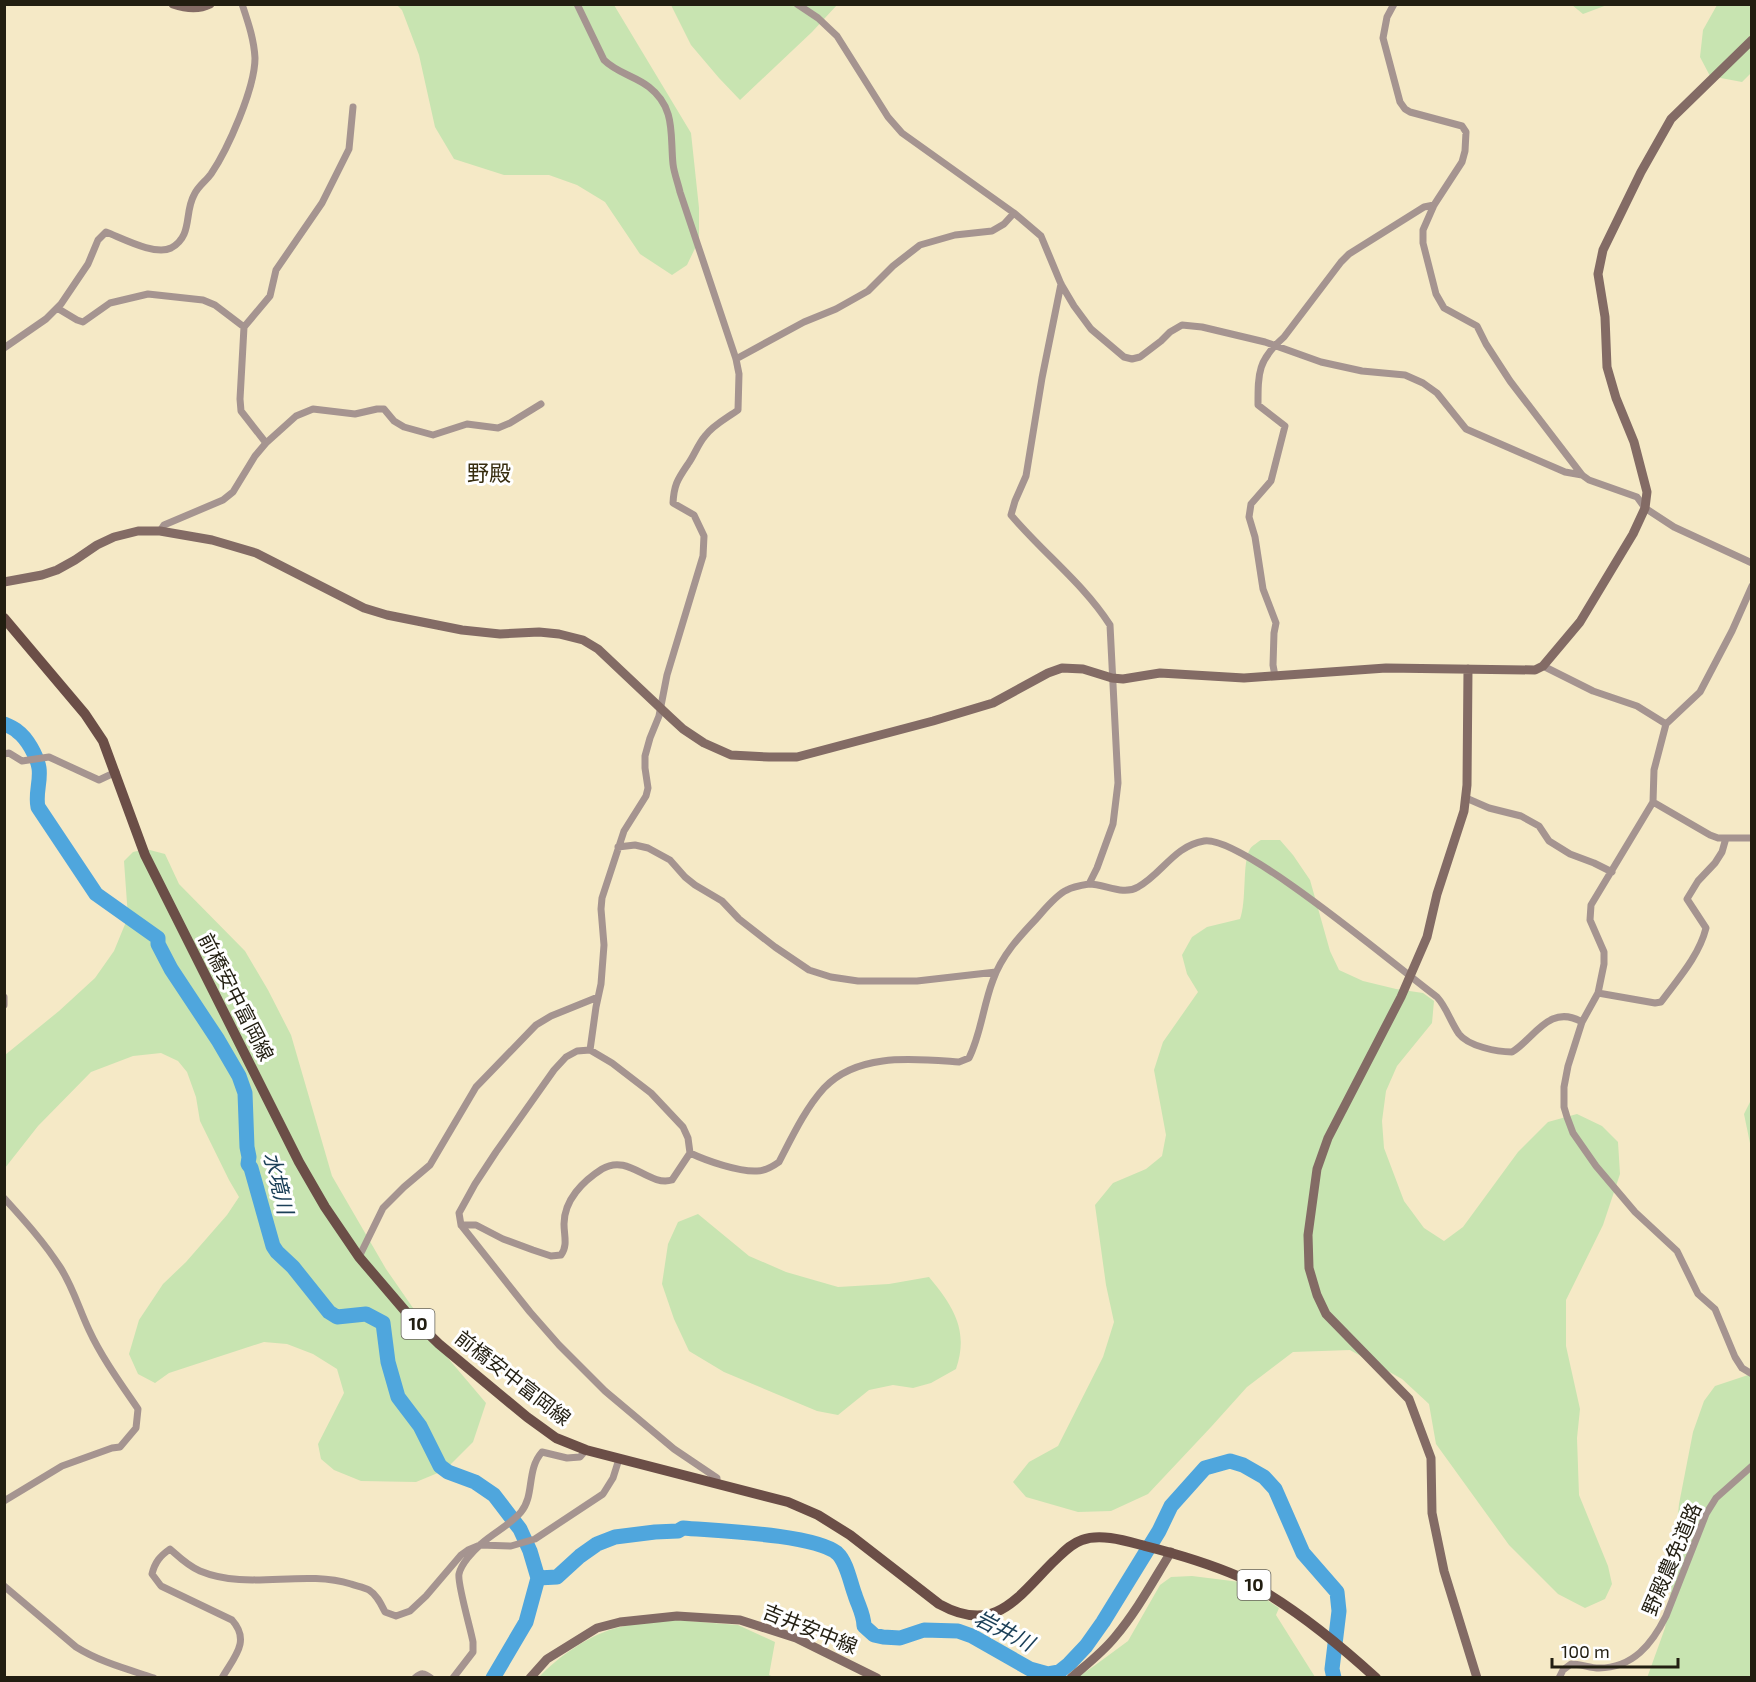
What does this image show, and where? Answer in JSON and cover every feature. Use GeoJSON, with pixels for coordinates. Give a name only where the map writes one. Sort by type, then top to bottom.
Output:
{"type":"FeatureCollection","features":[{"type":"Feature","properties":{"kind":"main road","name":"前橋安中富岡線"},"geometry":{"type":"LineString","coordinates":[[4,618],[104,741],[145,855],[299,1162],[325,1207],[359,1257],[406,1312],[439,1344],[527,1418],[556,1438],[586,1450],[789,1502],[818,1515],[850,1535],[939,1604],[965,1616],[983,1617],[1015,1601],[1066,1549],[1082,1540],[1100,1538],[1167,1551]]}},
{"type":"Feature","properties":{"kind":"main road","name":"10"},"geometry":{"type":"LineString","coordinates":[[1167,1551],[1242,1578],[1299,1614],[1376,1677]]}},
{"type":"Feature","properties":{"kind":"street"},"geometry":{"type":"LineString","coordinates":[[173,4],[190,8],[203,8],[210,4]]}},
{"type":"Feature","properties":{"kind":"street"},"geometry":{"type":"LineString","coordinates":[[4,348],[46,318],[61,304],[88,264],[98,240],[106,232],[153,250],[170,249],[188,229],[192,198],[197,189],[211,175],[228,145],[243,110],[251,80],[255,59],[250,27],[242,4]]}},
{"type":"Feature","properties":{"kind":"street"},"geometry":{"type":"LineString","coordinates":[[577,4],[604,60],[649,87],[664,103],[669,114],[673,166],[739,374],[738,410],[705,436],[679,476],[674,488],[673,502],[694,515],[704,536],[703,556],[667,675],[659,716],[645,756],[648,788],[646,796],[624,831],[602,898],[604,945],[590,1050]]}},
{"type":"Feature","properties":{"kind":"street"},"geometry":{"type":"LineString","coordinates":[[797,4],[818,18],[837,36],[888,117],[902,133],[1014,213],[1041,236],[1061,284],[1074,306],[1091,328],[1124,357],[1132,359],[1140,357],[1182,325],[1202,327],[1265,342],[1321,362],[1362,371],[1405,375],[1424,383],[1437,393],[1466,429],[1565,472],[1582,475]]}},
{"type":"Feature","properties":{"kind":"street"},"geometry":{"type":"LineString","coordinates":[[1394,4],[1387,17],[1383,38],[1400,102],[1404,109],[1410,112],[1462,126],[1466,132],[1462,162],[1434,205],[1423,230],[1423,243],[1436,294],[1444,308],[1477,326],[1510,381],[1582,475],[1589,480],[1637,497],[1645,507],[1674,527],[1752,563]]}},
{"type":"Feature","properties":{"kind":"street"},"geometry":{"type":"LineString","coordinates":[[4,582],[57,570],[97,545],[114,537],[138,531],[160,531],[212,540],[256,553],[364,608],[387,615],[462,630],[500,634],[539,632],[583,640],[598,649],[683,729],[731,755],[769,758],[797,757],[993,703],[1048,673],[1062,668],[1083,669],[1123,679],[1160,674],[1244,678],[1386,668],[1535,670],[1544,666],[1580,622],[1633,534],[1645,507],[1647,492],[1634,442],[1616,398],[1607,367],[1605,317],[1598,274],[1603,250],[1641,172],[1671,119],[1752,40]]}},
{"type":"Feature","properties":{"kind":"street"},"geometry":{"type":"LineString","coordinates":[[266,443],[241,411],[244,327],[270,296],[276,270],[322,203],[349,149],[353,107]]}},
{"type":"Feature","properties":{"kind":"street"},"geometry":{"type":"LineString","coordinates":[[1275,676],[1273,665],[1276,623],[1263,589],[1255,537],[1249,517],[1251,504],[1271,481],[1286,426],[1258,405],[1258,378],[1262,365],[1274,346],[1284,337],[1349,254],[1424,207],[1434,205]]}},
{"type":"Feature","properties":{"kind":"street"},"geometry":{"type":"LineString","coordinates":[[736,359],[868,291],[893,266],[920,245],[955,235],[992,231],[1004,224],[1014,213]]}},
{"type":"Feature","properties":{"kind":"street"},"geometry":{"type":"LineString","coordinates":[[1061,284],[1042,378],[1026,476],[1011,515],[1028,536],[1099,607],[1110,625],[1118,783],[1113,824],[1089,884]]}},
{"type":"Feature","properties":{"kind":"street"},"geometry":{"type":"LineString","coordinates":[[57,308],[83,322],[110,303],[148,294],[203,300],[215,305],[244,327]]}},
{"type":"Feature","properties":{"kind":"street"},"geometry":{"type":"LineString","coordinates":[[160,531],[164,525],[223,500],[233,492],[255,456],[266,443],[296,416],[313,409],[355,414],[377,409],[384,410],[394,421],[404,427],[433,435],[467,424],[498,428],[541,404]]}},
{"type":"Feature","properties":{"kind":"street"},"geometry":{"type":"LineString","coordinates":[[1752,586],[1732,631],[1700,692],[1666,724],[1654,770],[1653,802],[1597,893],[1590,909],[1590,920],[1604,952],[1604,964],[1598,993],[1582,1022],[1564,1087],[1564,1107],[1573,1133],[1596,1166],[1635,1212],[1677,1251],[1698,1294],[1715,1309],[1735,1357],[1742,1368],[1752,1374]]}},
{"type":"Feature","properties":{"kind":"street"},"geometry":{"type":"LineString","coordinates":[[1544,666],[1593,691],[1637,706],[1666,724]]}},
{"type":"Feature","properties":{"kind":"street"},"geometry":{"type":"LineString","coordinates":[[1468,669],[1467,785],[1464,811],[1437,894],[1426,937],[1410,977],[1328,1138],[1317,1169],[1308,1235],[1309,1268],[1317,1295],[1326,1314],[1409,1399],[1431,1458],[1432,1513],[1444,1571],[1477,1677]]}},
{"type":"Feature","properties":{"kind":"street"},"geometry":{"type":"LineString","coordinates":[[4,754],[9,753],[22,761],[49,757],[99,780],[116,772]]}},
{"type":"Feature","properties":{"kind":"street"},"geometry":{"type":"LineString","coordinates":[[1466,798],[1489,808],[1521,816],[1539,826],[1549,841],[1570,854],[1612,872]]}},
{"type":"Feature","properties":{"kind":"street"},"geometry":{"type":"LineString","coordinates":[[1653,802],[1710,835],[1726,838],[1752,838]]}},
{"type":"Feature","properties":{"kind":"street"},"geometry":{"type":"LineString","coordinates":[[1598,993],[1655,1003],[1661,1002],[1687,967],[1703,939],[1706,928],[1687,900],[1698,881],[1722,852],[1726,838]]}},
{"type":"Feature","properties":{"kind":"street"},"geometry":{"type":"LineString","coordinates":[[690,1154],[743,1170],[758,1172],[770,1169],[779,1162],[815,1099],[826,1086],[843,1074],[861,1065],[893,1060],[959,1062],[969,1058],[976,1044],[996,972],[1008,949],[1047,907],[1066,890],[1089,884],[1124,890],[1136,889],[1168,860],[1191,845],[1206,841],[1220,842],[1266,868],[1325,909],[1437,997],[1444,1005],[1461,1037],[1486,1048],[1512,1052],[1546,1022],[1564,1017],[1576,1018],[1582,1022]]}},
{"type":"Feature","properties":{"kind":"street"},"geometry":{"type":"LineString","coordinates":[[618,847],[635,845],[648,848],[670,860],[685,877],[722,901],[739,919],[775,947],[799,964],[820,974],[858,981],[917,981],[996,972]]}},
{"type":"Feature","properties":{"kind":"street"},"geometry":{"type":"LineString","coordinates":[[359,1257],[383,1208],[430,1165],[476,1087],[536,1025],[598,996]]}},
{"type":"Feature","properties":{"kind":"street"},"geometry":{"type":"LineString","coordinates":[[4,997],[4,1005]]}},
{"type":"Feature","properties":{"kind":"street"},"geometry":{"type":"LineString","coordinates":[[461,1225],[476,1225],[503,1239],[533,1250],[551,1256],[561,1255],[566,1246],[564,1222],[566,1207],[576,1192],[595,1174],[613,1164],[624,1165],[665,1182],[672,1180],[690,1154],[688,1138],[683,1127],[651,1093],[612,1063],[590,1050],[577,1051],[566,1057],[554,1070],[475,1184],[459,1213],[461,1225],[559,1345],[605,1391],[674,1449],[717,1478],[717,1484]]}},
{"type":"Feature","properties":{"kind":"street"},"geometry":{"type":"LineString","coordinates":[[4,1198],[28,1224],[60,1267],[71,1286],[89,1332],[138,1409],[136,1428],[120,1446],[62,1466],[4,1501]]}},
{"type":"Feature","properties":{"kind":"street"},"geometry":{"type":"LineString","coordinates":[[453,1677],[473,1652],[474,1642],[459,1575],[464,1563],[480,1545],[521,1512],[528,1499],[532,1470],[536,1459],[542,1452],[567,1458],[580,1457],[586,1450]]}},
{"type":"Feature","properties":{"kind":"street"},"geometry":{"type":"LineString","coordinates":[[222,1677],[241,1645],[238,1627],[232,1620],[157,1582],[152,1574],[155,1564],[170,1548],[187,1564],[201,1571],[223,1577],[261,1581],[323,1579],[342,1581],[369,1590],[379,1600],[385,1612],[396,1616],[410,1611],[468,1550],[480,1545],[511,1546],[535,1539],[603,1494],[613,1478],[619,1459]]}},
{"type":"Feature","properties":{"kind":"street","name":"野殿農免道路"},"geometry":{"type":"LineString","coordinates":[[1559,1677],[1563,1670],[1572,1664],[1608,1668],[1623,1664],[1642,1653],[1660,1629],[1666,1616],[1706,1514],[1716,1498],[1752,1466]]}},
{"type":"Feature","properties":{"kind":"street"},"geometry":{"type":"LineString","coordinates":[[1071,1677],[1092,1661],[1114,1639],[1131,1617],[1167,1551]]}},
{"type":"Feature","properties":{"kind":"street"},"geometry":{"type":"LineString","coordinates":[[4,1586],[87,1654],[101,1661],[154,1677]]}},
{"type":"Feature","properties":{"kind":"street","name":"吉井安中線"},"geometry":{"type":"LineString","coordinates":[[530,1677],[547,1659],[597,1628],[620,1622],[677,1616],[740,1620],[796,1638],[877,1677]]}},
{"type":"Feature","properties":{"kind":"street"},"geometry":{"type":"LineString","coordinates":[[415,1677],[424,1673],[431,1677]]}},
{"type":"Feature","properties":{"kind":"green space"},"geometry":{"type":"Polygon","coordinates":[[[397,5],[614,5],[691,133],[699,208],[699,240],[687,265],[672,275],[640,254],[605,202],[577,185],[549,175],[504,175],[454,159],[435,127],[419,55],[402,10],[397,5]]]}},
{"type":"Feature","properties":{"kind":"green space"},"geometry":{"type":"Polygon","coordinates":[[[671,5],[837,5],[740,100],[691,45],[671,5]]]}},
{"type":"Feature","properties":{"kind":"green space"},"geometry":{"type":"Polygon","coordinates":[[[1572,5],[1607,5],[1583,14],[1572,5]]]}},
{"type":"Feature","properties":{"kind":"green space"},"geometry":{"type":"Polygon","coordinates":[[[1717,5],[1751,5],[1751,73],[1742,82],[1710,76],[1700,57],[1703,30],[1717,5]]]}},
{"type":"Feature","properties":{"kind":"green space"},"geometry":{"type":"Polygon","coordinates":[[[1261,840],[1280,840],[1310,880],[1330,951],[1339,970],[1363,981],[1423,993],[1434,1001],[1432,1023],[1397,1066],[1386,1091],[1382,1121],[1384,1148],[1404,1201],[1424,1228],[1444,1241],[1463,1227],[1518,1152],[1548,1122],[1577,1114],[1602,1126],[1618,1142],[1620,1174],[1603,1225],[1566,1300],[1566,1346],[1580,1409],[1577,1438],[1579,1495],[1608,1566],[1612,1584],[1605,1599],[1585,1608],[1558,1594],[1509,1545],[1436,1444],[1429,1404],[1402,1379],[1350,1350],[1293,1352],[1247,1387],[1148,1494],[1111,1511],[1078,1512],[1026,1497],[1013,1482],[1029,1462],[1058,1446],[1103,1357],[1114,1322],[1106,1285],[1095,1205],[1113,1183],[1146,1169],[1162,1156],[1166,1135],[1154,1070],[1163,1042],[1198,992],[1187,974],[1182,955],[1192,937],[1207,927],[1240,919],[1248,855],[1251,848],[1261,840]]]}},
{"type":"Feature","properties":{"kind":"green space"},"geometry":{"type":"Polygon","coordinates":[[[146,849],[165,854],[179,884],[245,951],[291,1035],[332,1176],[386,1269],[447,1357],[486,1403],[473,1442],[445,1470],[416,1482],[361,1481],[334,1470],[321,1459],[318,1444],[344,1393],[337,1369],[313,1354],[287,1344],[264,1342],[169,1373],[155,1383],[138,1374],[129,1354],[139,1320],[163,1284],[186,1262],[227,1215],[239,1197],[200,1121],[196,1097],[187,1072],[178,1061],[161,1053],[133,1056],[91,1072],[38,1126],[5,1168],[5,1055],[95,978],[114,951],[128,917],[124,861],[133,852],[146,849]]]}},
{"type":"Feature","properties":{"kind":"green space"},"geometry":{"type":"Polygon","coordinates":[[[1751,1102],[1751,1148],[1744,1114],[1751,1102]]]}},
{"type":"Feature","properties":{"kind":"green space"},"geometry":{"type":"Polygon","coordinates":[[[698,1214],[749,1256],[786,1272],[838,1287],[889,1284],[929,1277],[946,1299],[957,1320],[961,1343],[956,1369],[931,1383],[913,1388],[893,1385],[869,1390],[838,1415],[817,1411],[724,1372],[689,1351],[674,1319],[662,1284],[668,1244],[678,1222],[698,1214]]]}},
{"type":"Feature","properties":{"kind":"green space"},"geometry":{"type":"Polygon","coordinates":[[[1751,1374],[1751,1677],[1647,1678],[1665,1628],[1679,1504],[1693,1432],[1704,1401],[1715,1386],[1751,1374]]]}},
{"type":"Feature","properties":{"kind":"green space"},"geometry":{"type":"Polygon","coordinates":[[[1192,1576],[1240,1582],[1279,1608],[1276,1615],[1315,1677],[1076,1678],[1128,1641],[1160,1585],[1171,1577],[1192,1576]]]}},
{"type":"Feature","properties":{"kind":"green space"},"geometry":{"type":"Polygon","coordinates":[[[675,1620],[738,1625],[775,1642],[769,1675],[774,1677],[538,1678],[565,1654],[597,1635],[627,1626],[675,1620]]]}},
{"type":"Feature","properties":{"kind":"waterway","name":"水境川"},"geometry":{"type":"LineString","coordinates":[[4,724],[21,734],[31,748],[39,768],[38,807],[96,894],[158,938],[158,944],[171,969],[239,1076],[245,1093],[248,1164],[273,1246],[329,1312],[337,1317],[366,1314],[383,1323],[388,1362],[398,1397],[420,1426],[440,1466],[448,1472],[475,1482],[494,1495],[520,1529],[530,1551],[538,1578]]}},
{"type":"Feature","properties":{"kind":"waterway","name":"岩井川"},"geometry":{"type":"LineString","coordinates":[[538,1578],[557,1577],[597,1544],[615,1537],[678,1531],[683,1528],[740,1532],[808,1541],[825,1547],[840,1557],[848,1572],[864,1626],[874,1635],[900,1638],[924,1630],[958,1631],[972,1636],[1030,1669],[1048,1674],[1059,1672],[1086,1646],[1159,1531],[1171,1506],[1205,1468],[1230,1461],[1243,1465],[1264,1477],[1275,1489],[1303,1553],[1337,1592],[1339,1611],[1332,1669],[1334,1678]]}},
{"type":"Feature","properties":{"kind":"waterway","name":"岩井川"},"geometry":{"type":"LineString","coordinates":[[493,1678],[526,1622],[538,1578]]}},
{"type":"Feature","properties":{"kind":"district","name":"野殿"},"geometry":{"type":"Point","coordinates":[489,473]}}]}
